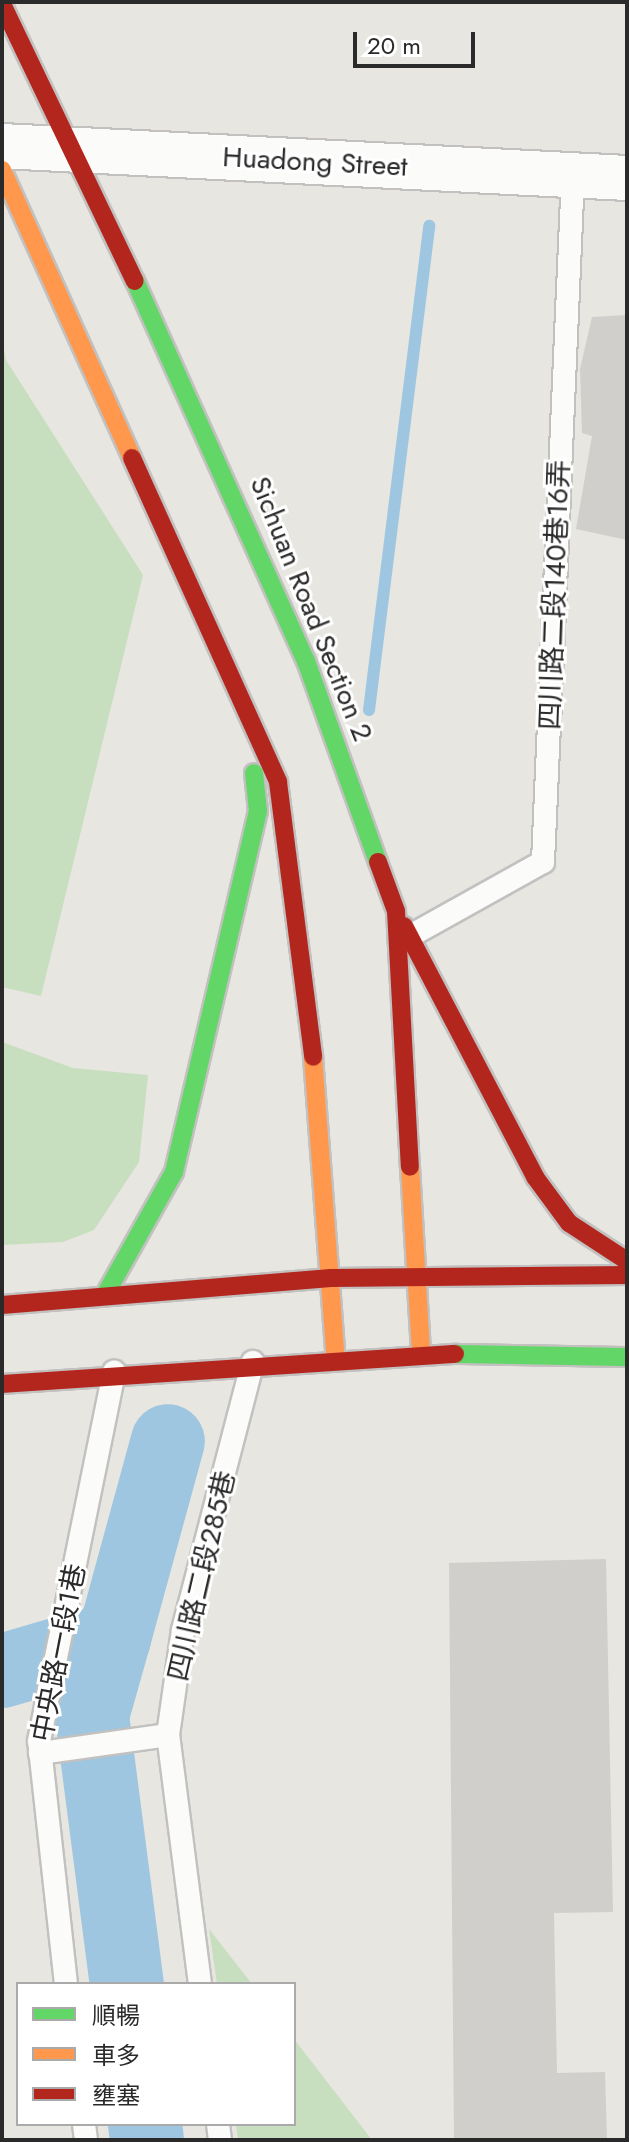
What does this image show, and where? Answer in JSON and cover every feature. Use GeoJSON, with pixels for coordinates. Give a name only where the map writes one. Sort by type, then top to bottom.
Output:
{"type":"FeatureCollection","features":[{"type":"Feature","properties":{"kind":"main road","name":"Sichuan Road Section 2"},"geometry":{"type":"LineString","coordinates":[[2,4],[76,149],[300,646],[396,911],[421,1353]]}},
{"type":"Feature","properties":{"kind":"main road"},"geometry":{"type":"LineString","coordinates":[[2,170],[247,703],[278,782],[310,1021],[336,1360]]}},
{"type":"Feature","properties":{"kind":"main road"},"geometry":{"type":"LineString","coordinates":[[105,1295],[174,1172],[220,992],[258,811],[247,703]]}},
{"type":"Feature","properties":{"kind":"main road"},"geometry":{"type":"LineString","coordinates":[[396,911],[535,1177],[569,1223],[627,1261]]}},
{"type":"Feature","properties":{"kind":"main road"},"geometry":{"type":"LineString","coordinates":[[2,1305],[331,1278],[627,1275]]}},
{"type":"Feature","properties":{"kind":"main road"},"geometry":{"type":"LineString","coordinates":[[2,1384],[253,1361],[336,1360],[421,1353],[627,1357]]}},
{"type":"Feature","properties":{"kind":"street","name":"Huadong Street"},"geometry":{"type":"LineString","coordinates":[[2,146],[627,178]]}},
{"type":"Feature","properties":{"kind":"lane","name":"四川路二段140巷16弄"},"geometry":{"type":"LineString","coordinates":[[410,936],[543,862],[573,176]]}},
{"type":"Feature","properties":{"kind":"lane","name":"四川路二段285巷"},"geometry":{"type":"LineString","coordinates":[[200,1982],[165,1735],[183,1630],[253,1361]]}},
{"type":"Feature","properties":{"kind":"lane","name":"中央路一段1巷"},"geometry":{"type":"LineString","coordinates":[[66,1982],[44,1753],[51,1687],[114,1372]]}},
{"type":"Feature","properties":{"kind":"lane"},"geometry":{"type":"LineString","coordinates":[[44,1753],[165,1735]]}},
{"type":"Feature","properties":{"kind":"green space"},"geometry":{"type":"Polygon","coordinates":[[[2,339],[6,360],[143,575],[41,996],[2,987],[2,339]]]}},
{"type":"Feature","properties":{"kind":"green space"},"geometry":{"type":"Polygon","coordinates":[[[2,1042],[73,1068],[148,1075],[139,1162],[94,1230],[63,1242],[2,1245],[2,1042]]]}},
{"type":"Feature","properties":{"kind":"green space"},"geometry":{"type":"Polygon","coordinates":[[[209,1929],[250,1982],[217,1982],[209,1929]]]}},
{"type":"Feature","properties":{"kind":"green space"},"geometry":{"type":"Polygon","coordinates":[[[296,2042],[372,2140],[238,2140],[236,2126],[296,2126],[296,2042]]]}},
{"type":"Feature","properties":{"kind":"building"},"geometry":{"type":"Polygon","coordinates":[[[627,315],[627,540],[576,529],[592,436],[582,433],[580,369],[592,317],[627,315]]]}},
{"type":"Feature","properties":{"kind":"building"},"geometry":{"type":"Polygon","coordinates":[[[606,1559],[613,1912],[554,1913],[557,2073],[605,2072],[607,2140],[454,2140],[449,1563],[606,1559]]]}},
{"type":"Feature","properties":{"kind":"waterway"},"geometry":{"type":"LineString","coordinates":[[369,710],[429,226]]}},
{"type":"Feature","properties":{"kind":"waterway"},"geometry":{"type":"LineString","coordinates":[[2,1671],[114,1638],[168,1441]]}},
{"type":"Feature","properties":{"kind":"waterway"},"geometry":{"type":"LineString","coordinates":[[114,1638],[92,1716],[127,1982]]}},
{"type":"Feature","properties":{"kind":"waterway"},"geometry":{"type":"LineString","coordinates":[[145,2126],[147,2140]]}},
{"type":"Feature","properties":{"kind":"traffic: fast"},"geometry":{"type":"LineString","coordinates":[[135,281],[306,661],[378,862]]}},
{"type":"Feature","properties":{"kind":"traffic: fast"},"geometry":{"type":"LineString","coordinates":[[105,1295],[174,1172],[258,811],[254,773]]}},
{"type":"Feature","properties":{"kind":"traffic: fast"},"geometry":{"type":"LineString","coordinates":[[455,1354],[627,1357]]}},
{"type":"Feature","properties":{"kind":"traffic: slow"},"geometry":{"type":"LineString","coordinates":[[2,170],[132,458]]}},
{"type":"Feature","properties":{"kind":"traffic: slow"},"geometry":{"type":"LineString","coordinates":[[313,1057],[336,1360]]}},
{"type":"Feature","properties":{"kind":"traffic: slow"},"geometry":{"type":"LineString","coordinates":[[410,1167],[421,1353]]}},
{"type":"Feature","properties":{"kind":"traffic: jam"},"geometry":{"type":"LineString","coordinates":[[2,4],[135,281]]}},
{"type":"Feature","properties":{"kind":"traffic: jam"},"geometry":{"type":"LineString","coordinates":[[132,458],[278,782],[313,1057]]}},
{"type":"Feature","properties":{"kind":"traffic: jam"},"geometry":{"type":"LineString","coordinates":[[378,862],[396,911],[410,1167]]}},
{"type":"Feature","properties":{"kind":"traffic: jam"},"geometry":{"type":"LineString","coordinates":[[404,926],[535,1177],[569,1223],[627,1261]]}},
{"type":"Feature","properties":{"kind":"traffic: jam"},"geometry":{"type":"LineString","coordinates":[[2,1305],[331,1278],[627,1275]]}},
{"type":"Feature","properties":{"kind":"traffic: jam"},"geometry":{"type":"LineString","coordinates":[[2,1384],[455,1354]]}}]}
